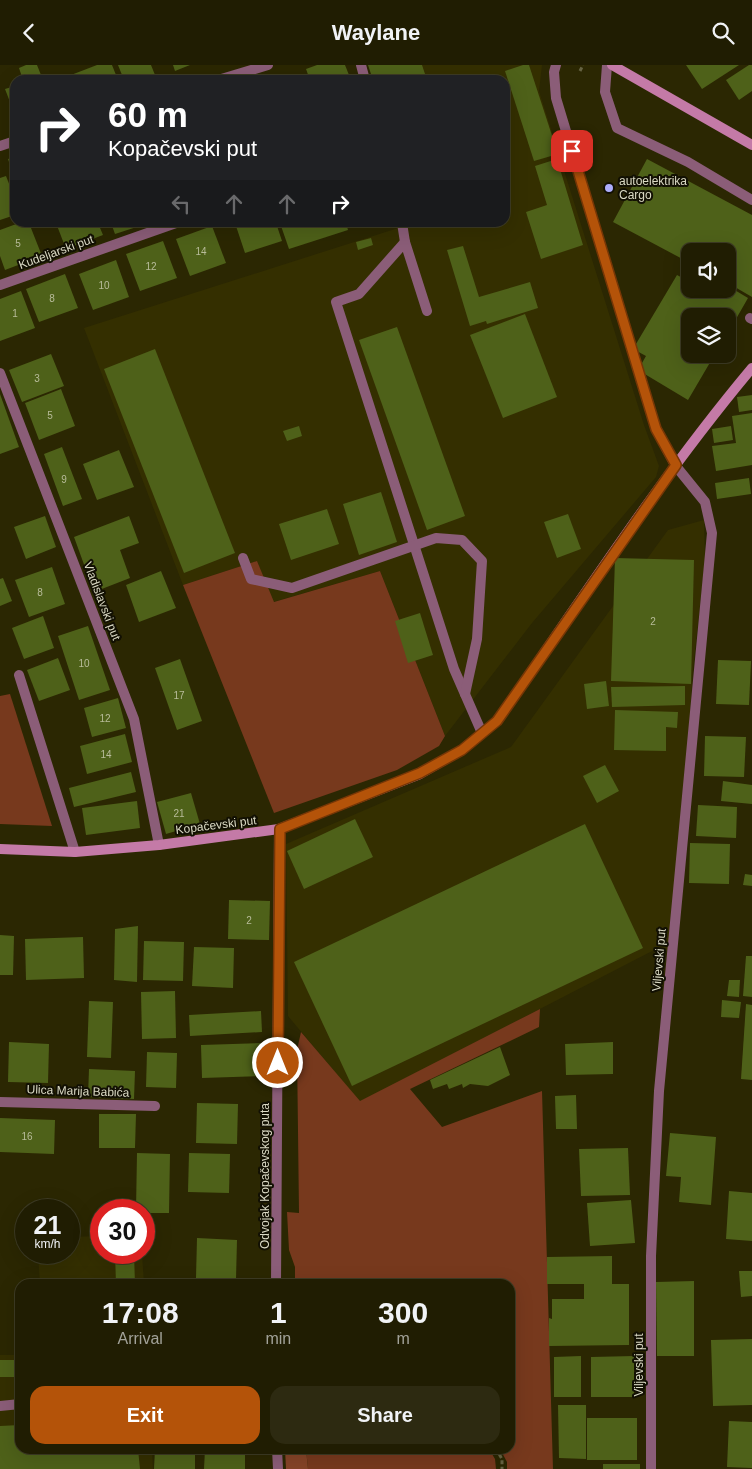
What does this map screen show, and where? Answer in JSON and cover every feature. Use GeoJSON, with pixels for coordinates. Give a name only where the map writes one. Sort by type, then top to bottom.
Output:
{"type":"FeatureCollection","features":[{"type":"Feature","properties":{"kind":"street"},"geometry":{"type":"LineString","coordinates":[[235,75],[268,65]]}},
{"type":"Feature","properties":{"kind":"street","name":"Viljevski put"},"geometry":{"type":"LineString","coordinates":[[556,65],[554,72],[556,98],[656,429],[676,465],[705,502],[712,533],[659,1091],[651,1256],[651,1469]]}},
{"type":"Feature","properties":{"kind":"street"},"geometry":{"type":"LineString","coordinates":[[607,65],[605,92],[617,128],[688,163],[752,200]]}},
{"type":"Feature","properties":{"kind":"street"},"geometry":{"type":"LineString","coordinates":[[612,65],[752,145]]}},
{"type":"Feature","properties":{"kind":"street","name":"Kudeljarski put"},"geometry":{"type":"LineString","coordinates":[[0,285],[165,227]]}},
{"type":"Feature","properties":{"kind":"street"},"geometry":{"type":"LineString","coordinates":[[403,227],[405,242],[427,311]]}},
{"type":"Feature","properties":{"kind":"street"},"geometry":{"type":"LineString","coordinates":[[405,242],[359,294],[336,302],[454,669],[482,733]]}},
{"type":"Feature","properties":{"kind":"street","name":"Kopačevski put"},"geometry":{"type":"LineString","coordinates":[[0,849],[75,852],[159,845],[280,829],[420,773],[462,750],[497,721],[676,465],[713,415],[752,368]]}},
{"type":"Feature","properties":{"kind":"street","name":"Vladislavski put"},"geometry":{"type":"LineString","coordinates":[[0,373],[134,719],[159,845]]}},
{"type":"Feature","properties":{"kind":"street"},"geometry":{"type":"LineString","coordinates":[[243,558],[251,579],[292,588],[436,538],[462,540],[482,561],[477,639],[465,694]]}},
{"type":"Feature","properties":{"kind":"street"},"geometry":{"type":"LineString","coordinates":[[20,675],[75,852]]}},
{"type":"Feature","properties":{"kind":"street","name":"Odvojak Kopačevskog puta"},"geometry":{"type":"LineString","coordinates":[[276,1279],[280,829]]}},
{"type":"Feature","properties":{"kind":"street","name":"Ulica Marija Babića"},"geometry":{"type":"LineString","coordinates":[[0,1102],[155,1106]]}},
{"type":"Feature","properties":{"kind":"street"},"geometry":{"type":"LineString","coordinates":[[0,1406],[15,1405]]}},
{"type":"Feature","properties":{"kind":"street"},"geometry":{"type":"LineString","coordinates":[[277,1454],[278,1469]]}},
{"type":"Feature","properties":{"kind":"path"},"geometry":{"type":"LineString","coordinates":[[580,71],[583,65]]}},
{"type":"Feature","properties":{"kind":"path"},"geometry":{"type":"LineString","coordinates":[[499,1454],[502,1459],[502,1469]]}},
{"type":"Feature","properties":{"kind":"shaded area"},"geometry":{"type":"Polygon","coordinates":[[[382,65],[542,65],[539,91],[644,425],[659,466],[656,477],[532,623],[445,736],[380,571],[273,602],[257,561],[183,585],[84,328],[401,227],[510,227],[510,75],[385,75],[382,65]]]}},
{"type":"Feature","properties":{"kind":"shaded area"},"geometry":{"type":"Polygon","coordinates":[[[704,520],[705,560],[693,669],[674,951],[654,950],[360,1102],[288,1016],[286,844],[511,747],[668,530],[704,520]]]}},
{"type":"Feature","properties":{"kind":"shaded area"},"geometry":{"type":"Polygon","coordinates":[[[257,561],[274,602],[380,571],[445,736],[439,746],[397,770],[274,813],[183,585],[257,561]]]}},
{"type":"Feature","properties":{"kind":"shaded area"},"geometry":{"type":"Polygon","coordinates":[[[10,694],[52,826],[0,824],[0,696],[10,694]]]}},
{"type":"Feature","properties":{"kind":"shaded area"},"geometry":{"type":"Polygon","coordinates":[[[540,1009],[539,1027],[410,1089],[442,1127],[542,1091],[553,1469],[507,1469],[507,1462],[503,1454],[515,1454],[515,1279],[295,1279],[295,1267],[289,1250],[287,1212],[299,1213],[297,1050],[301,1032],[360,1101],[540,1009]]]}},
{"type":"Feature","properties":{"kind":"shaded area"},"geometry":{"type":"Polygon","coordinates":[[[90,1236],[90,1264],[143,1264],[144,1279],[40,1279],[39,1264],[80,1264],[80,1237],[90,1236]]]}},
{"type":"Feature","properties":{"kind":"shaded area"},"geometry":{"type":"Polygon","coordinates":[[[0,1355],[15,1355],[15,1454],[152,1454],[153,1469],[0,1469],[0,1355]]]}},
{"type":"Feature","properties":{"kind":"shaded area"},"geometry":{"type":"Polygon","coordinates":[[[285,1454],[306,1454],[308,1469],[286,1469],[285,1454]]]}},
{"type":"Feature","properties":{"kind":"shaded area"},"geometry":{"type":"Polygon","coordinates":[[[306,1454],[492,1454],[495,1459],[496,1469],[308,1469],[306,1454]]]}},
{"type":"Feature","properties":{"kind":"building"},"geometry":{"type":"Polygon","coordinates":[[[26,65],[37,65],[41,75],[21,75],[19,68],[26,65]]]}},
{"type":"Feature","properties":{"kind":"building"},"geometry":{"type":"Polygon","coordinates":[[[97,65],[112,65],[116,75],[71,75],[97,65]]]}},
{"type":"Feature","properties":{"kind":"building"},"geometry":{"type":"Polygon","coordinates":[[[118,65],[151,65],[155,75],[122,75],[118,65]]]}},
{"type":"Feature","properties":{"kind":"building"},"geometry":{"type":"Polygon","coordinates":[[[173,65],[190,65],[175,71],[173,65]]]}},
{"type":"Feature","properties":{"kind":"building"},"geometry":{"type":"Polygon","coordinates":[[[317,65],[345,65],[349,75],[308,75],[306,69],[317,65]]]}},
{"type":"Feature","properties":{"kind":"building"},"geometry":{"type":"Polygon","coordinates":[[[368,65],[422,65],[425,75],[371,75],[368,65]]]}},
{"type":"Feature","properties":{"kind":"building"},"geometry":{"type":"Polygon","coordinates":[[[529,65],[558,154],[534,161],[510,87],[510,75],[506,75],[505,71],[529,65]]]}},
{"type":"Feature","properties":{"kind":"building"},"geometry":{"type":"Polygon","coordinates":[[[686,65],[739,65],[702,89],[686,65]]]}},
{"type":"Feature","properties":{"kind":"building"},"geometry":{"type":"Polygon","coordinates":[[[752,65],[752,91],[739,100],[726,80],[752,65]]]}},
{"type":"Feature","properties":{"kind":"building"},"geometry":{"type":"Polygon","coordinates":[[[10,88],[10,102],[5,89],[10,88]]]}},
{"type":"Feature","properties":{"kind":"building"},"geometry":{"type":"Polygon","coordinates":[[[557,159],[583,245],[541,259],[526,212],[547,205],[535,166],[557,159]]]}},
{"type":"Feature","properties":{"kind":"building"},"geometry":{"type":"Polygon","coordinates":[[[647,159],[752,215],[752,297],[736,288],[736,243],[681,243],[681,258],[613,222],[647,159]]]}},
{"type":"Feature","properties":{"kind":"building"},"geometry":{"type":"Polygon","coordinates":[[[6,176],[10,186],[10,217],[0,220],[0,178],[6,176]]]}},
{"type":"Feature","properties":{"kind":"building"},"geometry":{"type":"Polygon","coordinates":[[[10,226],[31,227],[42,256],[5,270],[0,256],[0,230],[10,226]]]}},
{"type":"Feature","properties":{"kind":"building"},"geometry":{"type":"Polygon","coordinates":[[[58,227],[100,227],[103,235],[66,249],[58,227]]]}},
{"type":"Feature","properties":{"kind":"building"},"geometry":{"type":"Polygon","coordinates":[[[112,227],[137,227],[115,234],[112,227]]]}},
{"type":"Feature","properties":{"kind":"building"},"geometry":{"type":"Polygon","coordinates":[[[212,227],[226,263],[190,276],[176,239],[212,227]]]}},
{"type":"Feature","properties":{"kind":"building"},"geometry":{"type":"Polygon","coordinates":[[[236,227],[277,227],[282,241],[245,253],[236,227]]]}},
{"type":"Feature","properties":{"kind":"building"},"geometry":{"type":"Polygon","coordinates":[[[281,227],[347,227],[348,230],[289,249],[281,227]]]}},
{"type":"Feature","properties":{"kind":"building"},"geometry":{"type":"Polygon","coordinates":[[[371,238],[373,245],[358,250],[356,242],[371,238]]]}},
{"type":"Feature","properties":{"kind":"building"},"geometry":{"type":"Polygon","coordinates":[[[163,241],[177,278],[140,291],[126,254],[163,241]]]}},
{"type":"Feature","properties":{"kind":"building"},"geometry":{"type":"Polygon","coordinates":[[[463,246],[479,297],[530,282],[538,308],[487,324],[486,321],[470,326],[447,250],[463,246]]]}},
{"type":"Feature","properties":{"kind":"building"},"geometry":{"type":"Polygon","coordinates":[[[116,260],[129,297],[93,310],[79,274],[116,260]]]}},
{"type":"Feature","properties":{"kind":"building"},"geometry":{"type":"Polygon","coordinates":[[[65,274],[78,308],[39,322],[26,289],[65,274]]]}},
{"type":"Feature","properties":{"kind":"building"},"geometry":{"type":"Polygon","coordinates":[[[677,275],[681,277],[681,298],[736,298],[736,291],[748,298],[736,319],[736,308],[681,308],[681,363],[710,363],[688,400],[638,370],[646,356],[633,349],[677,275]]]}},
{"type":"Feature","properties":{"kind":"building"},"geometry":{"type":"Polygon","coordinates":[[[21,291],[35,328],[0,341],[0,299],[21,291]]]}},
{"type":"Feature","properties":{"kind":"building"},"geometry":{"type":"Polygon","coordinates":[[[525,314],[557,397],[503,418],[470,335],[525,314]]]}},
{"type":"Feature","properties":{"kind":"building"},"geometry":{"type":"Polygon","coordinates":[[[397,327],[465,516],[427,530],[359,340],[397,327]]]}},
{"type":"Feature","properties":{"kind":"building"},"geometry":{"type":"Polygon","coordinates":[[[155,349],[235,553],[184,573],[104,369],[155,349]]]}},
{"type":"Feature","properties":{"kind":"building"},"geometry":{"type":"Polygon","coordinates":[[[51,354],[64,386],[22,402],[9,370],[51,354]]]}},
{"type":"Feature","properties":{"kind":"building"},"geometry":{"type":"Polygon","coordinates":[[[61,389],[75,426],[39,440],[25,403],[61,389]]]}},
{"type":"Feature","properties":{"kind":"building"},"geometry":{"type":"Polygon","coordinates":[[[0,394],[19,447],[0,454],[0,394]]]}},
{"type":"Feature","properties":{"kind":"building"},"geometry":{"type":"Polygon","coordinates":[[[752,395],[752,410],[739,412],[737,397],[752,395]]]}},
{"type":"Feature","properties":{"kind":"building"},"geometry":{"type":"Polygon","coordinates":[[[752,413],[752,465],[716,471],[712,446],[736,443],[732,416],[752,413]]]}},
{"type":"Feature","properties":{"kind":"building"},"geometry":{"type":"Polygon","coordinates":[[[299,426],[302,436],[287,441],[283,431],[299,426]]]}},
{"type":"Feature","properties":{"kind":"building"},"geometry":{"type":"Polygon","coordinates":[[[731,426],[733,440],[714,443],[712,429],[731,426]]]}},
{"type":"Feature","properties":{"kind":"building"},"geometry":{"type":"Polygon","coordinates":[[[62,447],[82,499],[63,506],[44,454],[62,447]]]}},
{"type":"Feature","properties":{"kind":"building"},"geometry":{"type":"Polygon","coordinates":[[[119,450],[134,487],[97,500],[83,464],[119,450]]]}},
{"type":"Feature","properties":{"kind":"building"},"geometry":{"type":"Polygon","coordinates":[[[749,478],[751,494],[717,499],[715,483],[749,478]]]}},
{"type":"Feature","properties":{"kind":"building"},"geometry":{"type":"Polygon","coordinates":[[[381,492],[397,542],[359,555],[343,504],[381,492]]]}},
{"type":"Feature","properties":{"kind":"building"},"geometry":{"type":"Polygon","coordinates":[[[327,509],[339,544],[291,560],[279,524],[327,509]]]}},
{"type":"Feature","properties":{"kind":"building"},"geometry":{"type":"Polygon","coordinates":[[[568,514],[581,549],[557,558],[544,522],[568,514]]]}},
{"type":"Feature","properties":{"kind":"building"},"geometry":{"type":"Polygon","coordinates":[[[45,516],[56,547],[26,559],[14,527],[45,516]]]}},
{"type":"Feature","properties":{"kind":"building"},"geometry":{"type":"Polygon","coordinates":[[[129,516],[139,543],[120,550],[130,578],[94,592],[74,537],[129,516]]]}},
{"type":"Feature","properties":{"kind":"building"},"geometry":{"type":"Polygon","coordinates":[[[615,558],[694,560],[691,684],[611,681],[615,558]]]}},
{"type":"Feature","properties":{"kind":"building"},"geometry":{"type":"Polygon","coordinates":[[[52,567],[65,604],[29,617],[15,580],[52,567]]]}},
{"type":"Feature","properties":{"kind":"building"},"geometry":{"type":"Polygon","coordinates":[[[161,571],[176,608],[139,622],[126,585],[161,571]]]}},
{"type":"Feature","properties":{"kind":"building"},"geometry":{"type":"Polygon","coordinates":[[[3,578],[12,601],[0,606],[0,579],[3,578]]]}},
{"type":"Feature","properties":{"kind":"building"},"geometry":{"type":"Polygon","coordinates":[[[420,613],[433,655],[408,663],[395,621],[420,613]]]}},
{"type":"Feature","properties":{"kind":"building"},"geometry":{"type":"Polygon","coordinates":[[[43,616],[54,648],[24,659],[12,628],[43,616]]]}},
{"type":"Feature","properties":{"kind":"building"},"geometry":{"type":"Polygon","coordinates":[[[88,626],[110,690],[79,700],[58,636],[88,626]]]}},
{"type":"Feature","properties":{"kind":"building"},"geometry":{"type":"Polygon","coordinates":[[[58,658],[70,690],[39,701],[27,670],[58,658]]]}},
{"type":"Feature","properties":{"kind":"building"},"geometry":{"type":"Polygon","coordinates":[[[180,659],[202,721],[177,730],[155,668],[180,659]]]}},
{"type":"Feature","properties":{"kind":"building"},"geometry":{"type":"Polygon","coordinates":[[[718,660],[751,661],[749,705],[716,704],[718,660]]]}},
{"type":"Feature","properties":{"kind":"building"},"geometry":{"type":"Polygon","coordinates":[[[606,681],[609,706],[587,709],[584,684],[606,681]]]}},
{"type":"Feature","properties":{"kind":"building"},"geometry":{"type":"Polygon","coordinates":[[[685,686],[685,705],[612,707],[611,687],[685,686]]]}},
{"type":"Feature","properties":{"kind":"building"},"geometry":{"type":"Polygon","coordinates":[[[118,698],[126,728],[92,737],[84,708],[118,698]]]}},
{"type":"Feature","properties":{"kind":"building"},"geometry":{"type":"Polygon","coordinates":[[[615,710],[678,712],[677,728],[666,727],[666,751],[614,750],[615,710]]]}},
{"type":"Feature","properties":{"kind":"building"},"geometry":{"type":"Polygon","coordinates":[[[125,734],[132,762],[87,774],[80,746],[125,734]]]}},
{"type":"Feature","properties":{"kind":"building"},"geometry":{"type":"Polygon","coordinates":[[[705,736],[746,737],[744,777],[704,776],[705,736]]]}},
{"type":"Feature","properties":{"kind":"building"},"geometry":{"type":"Polygon","coordinates":[[[605,765],[619,791],[597,803],[583,776],[605,765]]]}},
{"type":"Feature","properties":{"kind":"building"},"geometry":{"type":"Polygon","coordinates":[[[131,772],[136,792],[74,807],[69,788],[131,772]]]}},
{"type":"Feature","properties":{"kind":"building"},"geometry":{"type":"Polygon","coordinates":[[[723,781],[752,785],[752,804],[721,801],[723,781]]]}},
{"type":"Feature","properties":{"kind":"building"},"geometry":{"type":"Polygon","coordinates":[[[191,793],[200,824],[166,834],[157,802],[191,793]]]}},
{"type":"Feature","properties":{"kind":"building"},"geometry":{"type":"Polygon","coordinates":[[[137,801],[140,828],[86,835],[82,808],[137,801]]]}},
{"type":"Feature","properties":{"kind":"building"},"geometry":{"type":"Polygon","coordinates":[[[698,805],[737,807],[736,838],[696,836],[698,805]]]}},
{"type":"Feature","properties":{"kind":"building"},"geometry":{"type":"Polygon","coordinates":[[[355,819],[373,857],[304,889],[287,851],[355,819]]]}},
{"type":"Feature","properties":{"kind":"building"},"geometry":{"type":"Polygon","coordinates":[[[585,824],[643,948],[352,1086],[294,962],[585,824]]]}},
{"type":"Feature","properties":{"kind":"building"},"geometry":{"type":"Polygon","coordinates":[[[690,843],[730,844],[729,884],[689,883],[690,843]]]}},
{"type":"Feature","properties":{"kind":"building"},"geometry":{"type":"Polygon","coordinates":[[[745,874],[752,875],[752,886],[743,885],[745,874]]]}},
{"type":"Feature","properties":{"kind":"building"},"geometry":{"type":"Polygon","coordinates":[[[229,900],[270,901],[269,940],[228,939],[229,900]]]}},
{"type":"Feature","properties":{"kind":"building"},"geometry":{"type":"Polygon","coordinates":[[[138,926],[137,982],[114,980],[115,929],[138,926]]]}},
{"type":"Feature","properties":{"kind":"building"},"geometry":{"type":"Polygon","coordinates":[[[0,935],[14,936],[13,975],[0,975],[0,935]]]}},
{"type":"Feature","properties":{"kind":"building"},"geometry":{"type":"Polygon","coordinates":[[[83,937],[84,978],[26,980],[25,939],[83,937]]]}},
{"type":"Feature","properties":{"kind":"building"},"geometry":{"type":"Polygon","coordinates":[[[144,941],[184,942],[183,981],[143,980],[144,941]]]}},
{"type":"Feature","properties":{"kind":"building"},"geometry":{"type":"Polygon","coordinates":[[[194,947],[234,948],[233,988],[192,986],[194,947]]]}},
{"type":"Feature","properties":{"kind":"building"},"geometry":{"type":"Polygon","coordinates":[[[746,956],[752,956],[752,997],[743,996],[746,956]]]}},
{"type":"Feature","properties":{"kind":"building"},"geometry":{"type":"Polygon","coordinates":[[[729,980],[740,980],[739,997],[727,996],[729,980]]]}},
{"type":"Feature","properties":{"kind":"building"},"geometry":{"type":"Polygon","coordinates":[[[175,991],[176,1038],[142,1039],[141,992],[175,991]]]}},
{"type":"Feature","properties":{"kind":"building"},"geometry":{"type":"Polygon","coordinates":[[[722,1000],[741,1002],[739,1018],[721,1017],[722,1000]]]}},
{"type":"Feature","properties":{"kind":"building"},"geometry":{"type":"Polygon","coordinates":[[[89,1001],[113,1002],[111,1058],[87,1057],[89,1001]]]}},
{"type":"Feature","properties":{"kind":"building"},"geometry":{"type":"Polygon","coordinates":[[[746,1004],[752,1005],[752,1080],[741,1079],[746,1004]]]}},
{"type":"Feature","properties":{"kind":"building"},"geometry":{"type":"Polygon","coordinates":[[[261,1011],[262,1032],[190,1036],[189,1015],[261,1011]]]}},
{"type":"Feature","properties":{"kind":"building"},"geometry":{"type":"Polygon","coordinates":[[[9,1042],[49,1044],[48,1083],[8,1082],[9,1042]]]}},
{"type":"Feature","properties":{"kind":"building"},"geometry":{"type":"Polygon","coordinates":[[[613,1042],[613,1074],[566,1075],[565,1044],[613,1042]]]}},
{"type":"Feature","properties":{"kind":"building"},"geometry":{"type":"Polygon","coordinates":[[[261,1043],[262,1076],[202,1078],[201,1045],[261,1043]]]}},
{"type":"Feature","properties":{"kind":"building"},"geometry":{"type":"Polygon","coordinates":[[[500,1047],[510,1075],[488,1086],[470,1084],[463,1088],[462,1084],[449,1089],[447,1084],[433,1089],[430,1080],[500,1047]]]}},
{"type":"Feature","properties":{"kind":"building"},"geometry":{"type":"Polygon","coordinates":[[[147,1052],[177,1053],[176,1088],[146,1087],[147,1052]]]}},
{"type":"Feature","properties":{"kind":"building"},"geometry":{"type":"Polygon","coordinates":[[[89,1069],[135,1071],[134,1099],[88,1097],[89,1069]]]}},
{"type":"Feature","properties":{"kind":"building"},"geometry":{"type":"Polygon","coordinates":[[[576,1095],[577,1129],[556,1129],[555,1096],[576,1095]]]}},
{"type":"Feature","properties":{"kind":"building"},"geometry":{"type":"Polygon","coordinates":[[[197,1103],[238,1104],[237,1144],[196,1143],[197,1103]]]}},
{"type":"Feature","properties":{"kind":"building"},"geometry":{"type":"Polygon","coordinates":[[[99,1114],[136,1114],[135,1148],[99,1148],[99,1114]]]}},
{"type":"Feature","properties":{"kind":"building"},"geometry":{"type":"Polygon","coordinates":[[[0,1118],[55,1120],[54,1154],[0,1152],[0,1118]]]}},
{"type":"Feature","properties":{"kind":"building"},"geometry":{"type":"Polygon","coordinates":[[[670,1133],[716,1137],[711,1205],[679,1202],[681,1177],[666,1176],[670,1133]]]}},
{"type":"Feature","properties":{"kind":"building"},"geometry":{"type":"Polygon","coordinates":[[[628,1148],[630,1195],[581,1196],[579,1149],[628,1148]]]}},
{"type":"Feature","properties":{"kind":"building"},"geometry":{"type":"Polygon","coordinates":[[[137,1153],[170,1154],[169,1213],[155,1213],[155,1199],[136,1199],[137,1153]]]}},
{"type":"Feature","properties":{"kind":"building"},"geometry":{"type":"Polygon","coordinates":[[[189,1153],[230,1154],[229,1193],[188,1192],[189,1153]]]}},
{"type":"Feature","properties":{"kind":"building"},"geometry":{"type":"Polygon","coordinates":[[[729,1191],[752,1193],[752,1241],[726,1239],[729,1191]]]}},
{"type":"Feature","properties":{"kind":"building"},"geometry":{"type":"Polygon","coordinates":[[[631,1200],[635,1243],[590,1246],[587,1203],[631,1200]]]}},
{"type":"Feature","properties":{"kind":"building"},"geometry":{"type":"Polygon","coordinates":[[[197,1238],[237,1240],[236,1279],[196,1278],[197,1238]]]}},
{"type":"Feature","properties":{"kind":"building"},"geometry":{"type":"Polygon","coordinates":[[[612,1256],[612,1284],[629,1284],[629,1345],[549,1346],[549,1318],[552,1319],[552,1299],[584,1299],[584,1284],[547,1284],[547,1257],[612,1256]]]}},
{"type":"Feature","properties":{"kind":"building"},"geometry":{"type":"Polygon","coordinates":[[[115,1264],[134,1264],[135,1279],[116,1279],[115,1264]]]}},
{"type":"Feature","properties":{"kind":"building"},"geometry":{"type":"Polygon","coordinates":[[[739,1271],[752,1271],[752,1296],[741,1297],[739,1271]]]}},
{"type":"Feature","properties":{"kind":"building"},"geometry":{"type":"Polygon","coordinates":[[[694,1281],[694,1356],[657,1356],[656,1282],[694,1281]]]}},
{"type":"Feature","properties":{"kind":"building"},"geometry":{"type":"Polygon","coordinates":[[[752,1339],[752,1405],[713,1406],[711,1340],[752,1339]]]}},
{"type":"Feature","properties":{"kind":"building"},"geometry":{"type":"Polygon","coordinates":[[[581,1356],[581,1397],[554,1397],[554,1357],[581,1356]]]}},
{"type":"Feature","properties":{"kind":"building"},"geometry":{"type":"Polygon","coordinates":[[[634,1356],[634,1397],[591,1397],[591,1357],[634,1356]]]}},
{"type":"Feature","properties":{"kind":"building"},"geometry":{"type":"Polygon","coordinates":[[[0,1360],[15,1360],[15,1377],[0,1377],[0,1360]]]}},
{"type":"Feature","properties":{"kind":"building"},"geometry":{"type":"Polygon","coordinates":[[[558,1405],[586,1405],[586,1459],[559,1458],[558,1405]]]}},
{"type":"Feature","properties":{"kind":"building"},"geometry":{"type":"Polygon","coordinates":[[[587,1418],[637,1418],[637,1460],[587,1460],[587,1418]]]}},
{"type":"Feature","properties":{"kind":"building"},"geometry":{"type":"Polygon","coordinates":[[[729,1421],[752,1422],[752,1468],[727,1467],[729,1421]]]}},
{"type":"Feature","properties":{"kind":"building"},"geometry":{"type":"Polygon","coordinates":[[[15,1425],[15,1454],[138,1454],[140,1469],[0,1469],[0,1426],[15,1425]]]}},
{"type":"Feature","properties":{"kind":"building"},"geometry":{"type":"Polygon","coordinates":[[[155,1454],[195,1454],[195,1469],[154,1469],[155,1454]]]}},
{"type":"Feature","properties":{"kind":"building"},"geometry":{"type":"Polygon","coordinates":[[[205,1454],[245,1454],[245,1469],[204,1469],[205,1454]]]}},
{"type":"Feature","properties":{"kind":"building"},"geometry":{"type":"Polygon","coordinates":[[[603,1464],[640,1464],[640,1469],[603,1469],[603,1464]]]}},
{"type":"Feature","properties":{"kind":"place","name":"autoelektrika Cargo"},"geometry":{"type":"Point","coordinates":[609,188]}},
{"type":"Feature","properties":{"kind":"route"},"geometry":{"type":"LineString","coordinates":[[278,1063],[280,829],[420,773],[462,750],[497,721],[676,465],[656,429],[572,151]]}}]}
